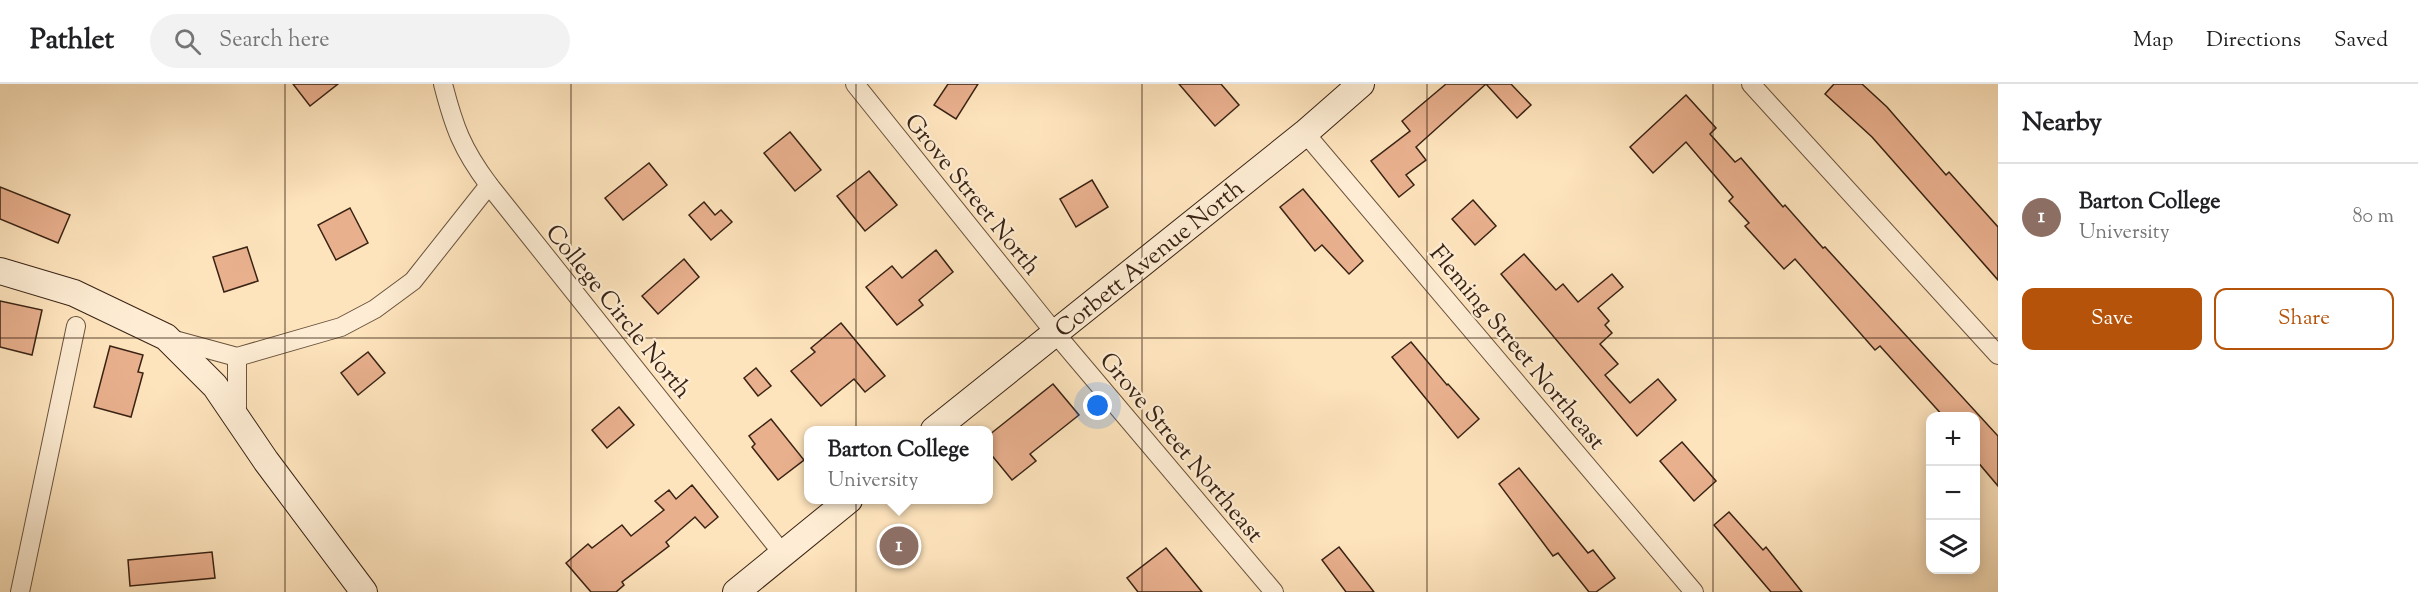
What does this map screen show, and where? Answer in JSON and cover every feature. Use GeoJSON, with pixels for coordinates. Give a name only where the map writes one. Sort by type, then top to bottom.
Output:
{"type":"FeatureCollection","features":[{"type":"Feature","properties":{"kind":"street","name":"College Circle North"},"geometry":{"type":"LineString","coordinates":[[443,84],[454,128],[468,157],[783,554]]}},
{"type":"Feature","properties":{"kind":"street","name":"Grove Street North"},"geometry":{"type":"LineString","coordinates":[[855,84],[1055,333]]}},
{"type":"Feature","properties":{"kind":"street","name":"Corbett Avenue North"},"geometry":{"type":"LineString","coordinates":[[939,426],[1305,133],[1361,84]]}},
{"type":"Feature","properties":{"kind":"street"},"geometry":{"type":"LineString","coordinates":[[1751,84],[1998,356]]}},
{"type":"Feature","properties":{"kind":"street","name":"Fleming Street Northeast"},"geometry":{"type":"LineString","coordinates":[[1305,133],[1694,592]]}},
{"type":"Feature","properties":{"kind":"street"},"geometry":{"type":"LineString","coordinates":[[0,272],[74,293],[166,337],[237,357],[341,327],[375,309],[413,281],[425,268],[489,185]]}},
{"type":"Feature","properties":{"kind":"street"},"geometry":{"type":"LineString","coordinates":[[20,592],[76,326]]}},
{"type":"Feature","properties":{"kind":"street","name":"Grove Street Northeast"},"geometry":{"type":"LineString","coordinates":[[1055,333],[1274,592]]}},
{"type":"Feature","properties":{"kind":"street"},"geometry":{"type":"LineString","coordinates":[[166,337],[215,386],[266,461],[364,592]]}},
{"type":"Feature","properties":{"kind":"street"},"geometry":{"type":"LineString","coordinates":[[237,357],[237,416]]}},
{"type":"Feature","properties":{"kind":"street"},"geometry":{"type":"LineString","coordinates":[[736,592],[844,504]]}},
{"type":"Feature","properties":{"kind":"building"},"geometry":{"type":"Polygon","coordinates":[[[293,84],[338,84],[310,106],[293,84]]]}},
{"type":"Feature","properties":{"kind":"building"},"geometry":{"type":"Polygon","coordinates":[[[948,84],[978,84],[956,119],[934,105],[948,84]]]}},
{"type":"Feature","properties":{"kind":"building"},"geometry":{"type":"Polygon","coordinates":[[[1179,84],[1221,84],[1239,105],[1215,126],[1179,84]]]}},
{"type":"Feature","properties":{"kind":"building"},"geometry":{"type":"Polygon","coordinates":[[[1446,84],[1486,84],[1416,147],[1426,160],[1406,175],[1414,185],[1399,197],[1371,161],[1410,131],[1402,121],[1446,84]]]}},
{"type":"Feature","properties":{"kind":"building"},"geometry":{"type":"Polygon","coordinates":[[[1486,84],[1511,84],[1531,105],[1517,118],[1486,84]]]}},
{"type":"Feature","properties":{"kind":"building"},"geometry":{"type":"Polygon","coordinates":[[[1834,84],[1862,84],[1887,107],[1946,175],[1949,172],[1998,227],[1998,280],[1872,137],[1825,94],[1834,84]]]}},
{"type":"Feature","properties":{"kind":"building"},"geometry":{"type":"Polygon","coordinates":[[[1686,95],[1716,128],[1710,134],[1735,162],[1741,158],[1783,207],[1785,205],[1823,248],[1825,247],[1976,412],[1939,412],[1880,346],[1875,350],[1795,259],[1784,269],[1745,226],[1749,223],[1729,201],[1733,197],[1686,142],[1653,173],[1630,147],[1686,95]]]}},
{"type":"Feature","properties":{"kind":"building"},"geometry":{"type":"Polygon","coordinates":[[[790,132],[821,170],[795,191],[764,153],[790,132]]]}},
{"type":"Feature","properties":{"kind":"building"},"geometry":{"type":"Polygon","coordinates":[[[649,163],[667,185],[623,220],[605,198],[649,163]]]}},
{"type":"Feature","properties":{"kind":"building"},"geometry":{"type":"Polygon","coordinates":[[[869,171],[897,205],[865,231],[837,196],[869,171]]]}},
{"type":"Feature","properties":{"kind":"building"},"geometry":{"type":"Polygon","coordinates":[[[1092,180],[1108,207],[1076,227],[1060,199],[1092,180]]]}},
{"type":"Feature","properties":{"kind":"building"},"geometry":{"type":"Polygon","coordinates":[[[0,187],[70,215],[58,243],[0,219],[0,187]]]}},
{"type":"Feature","properties":{"kind":"building"},"geometry":{"type":"Polygon","coordinates":[[[1303,189],[1363,261],[1349,274],[1322,245],[1315,251],[1280,207],[1303,189]]]}},
{"type":"Feature","properties":{"kind":"building"},"geometry":{"type":"Polygon","coordinates":[[[1473,200],[1496,226],[1475,245],[1452,219],[1473,200]]]}},
{"type":"Feature","properties":{"kind":"building"},"geometry":{"type":"Polygon","coordinates":[[[704,202],[715,215],[721,210],[732,222],[711,240],[689,215],[704,202]]]}},
{"type":"Feature","properties":{"kind":"building"},"geometry":{"type":"Polygon","coordinates":[[[350,208],[368,243],[336,260],[318,225],[350,208]]]}},
{"type":"Feature","properties":{"kind":"building"},"geometry":{"type":"Polygon","coordinates":[[[247,247],[258,281],[224,292],[213,257],[247,247]]]}},
{"type":"Feature","properties":{"kind":"building"},"geometry":{"type":"Polygon","coordinates":[[[936,250],[953,272],[919,300],[923,305],[897,325],[866,287],[892,266],[902,278],[936,250]]]}},
{"type":"Feature","properties":{"kind":"building"},"geometry":{"type":"Polygon","coordinates":[[[1524,254],[1556,290],[1563,284],[1578,302],[1612,274],[1623,287],[1598,308],[1609,321],[1605,325],[1612,333],[1600,344],[1618,364],[1605,375],[1630,403],[1658,379],[1676,400],[1637,436],[1501,274],[1524,254]]]}},
{"type":"Feature","properties":{"kind":"building"},"geometry":{"type":"Polygon","coordinates":[[[684,259],[699,277],[658,314],[642,296],[684,259]]]}},
{"type":"Feature","properties":{"kind":"building"},"geometry":{"type":"Polygon","coordinates":[[[0,301],[42,310],[32,355],[0,347],[0,301]]]}},
{"type":"Feature","properties":{"kind":"building"},"geometry":{"type":"Polygon","coordinates":[[[841,323],[885,376],[865,392],[854,379],[821,406],[791,371],[815,352],[811,348],[841,323]]]}},
{"type":"Feature","properties":{"kind":"building"},"geometry":{"type":"Polygon","coordinates":[[[1411,342],[1479,419],[1458,438],[1392,357],[1411,342]]]}},
{"type":"Feature","properties":{"kind":"building"},"geometry":{"type":"Polygon","coordinates":[[[110,346],[143,355],[138,372],[143,373],[131,417],[94,407],[110,346]]]}},
{"type":"Feature","properties":{"kind":"building"},"geometry":{"type":"Polygon","coordinates":[[[368,352],[385,373],[358,395],[341,373],[368,352]]]}},
{"type":"Feature","properties":{"kind":"building"},"geometry":{"type":"Polygon","coordinates":[[[756,368],[771,386],[758,396],[744,378],[756,368]]]}},
{"type":"Feature","properties":{"kind":"building"},"geometry":{"type":"Polygon","coordinates":[[[1053,384],[1079,415],[1030,454],[1036,461],[1012,480],[993,457],[993,432],[1053,384]]]}},
{"type":"Feature","properties":{"kind":"building"},"geometry":{"type":"Polygon","coordinates":[[[619,407],[634,425],[607,448],[592,430],[619,407]]]}},
{"type":"Feature","properties":{"kind":"building"},"geometry":{"type":"Polygon","coordinates":[[[1980,416],[1998,436],[1998,486],[1980,465],[1980,416]]]}},
{"type":"Feature","properties":{"kind":"building"},"geometry":{"type":"Polygon","coordinates":[[[771,419],[804,460],[778,480],[752,447],[755,444],[749,436],[771,419]]]}},
{"type":"Feature","properties":{"kind":"building"},"geometry":{"type":"Polygon","coordinates":[[[1682,442],[1716,481],[1694,501],[1660,461],[1682,442]]]}},
{"type":"Feature","properties":{"kind":"building"},"geometry":{"type":"Polygon","coordinates":[[[1519,468],[1588,553],[1593,550],[1615,578],[1596,592],[1589,592],[1558,553],[1553,556],[1499,484],[1519,468]]]}},
{"type":"Feature","properties":{"kind":"building"},"geometry":{"type":"Polygon","coordinates":[[[692,485],[718,517],[705,528],[695,517],[666,542],[669,546],[622,582],[624,585],[616,592],[591,592],[566,563],[588,544],[592,548],[622,525],[631,536],[664,510],[655,501],[669,490],[676,499],[692,485]]]}},
{"type":"Feature","properties":{"kind":"building"},"geometry":{"type":"Polygon","coordinates":[[[1729,512],[1763,550],[1766,547],[1802,592],[1771,592],[1714,525],[1729,512]]]}},
{"type":"Feature","properties":{"kind":"building"},"geometry":{"type":"Polygon","coordinates":[[[1339,547],[1374,592],[1346,592],[1322,560],[1339,547]]]}},
{"type":"Feature","properties":{"kind":"building"},"geometry":{"type":"Polygon","coordinates":[[[1166,548],[1202,592],[1138,592],[1127,578],[1166,548]]]}},
{"type":"Feature","properties":{"kind":"building"},"geometry":{"type":"Polygon","coordinates":[[[212,552],[215,578],[130,586],[128,560],[212,552]]]}},
{"type":"Feature","properties":{"kind":"place","name":"Barton College"},"geometry":{"type":"Point","coordinates":[899,546]}}]}
